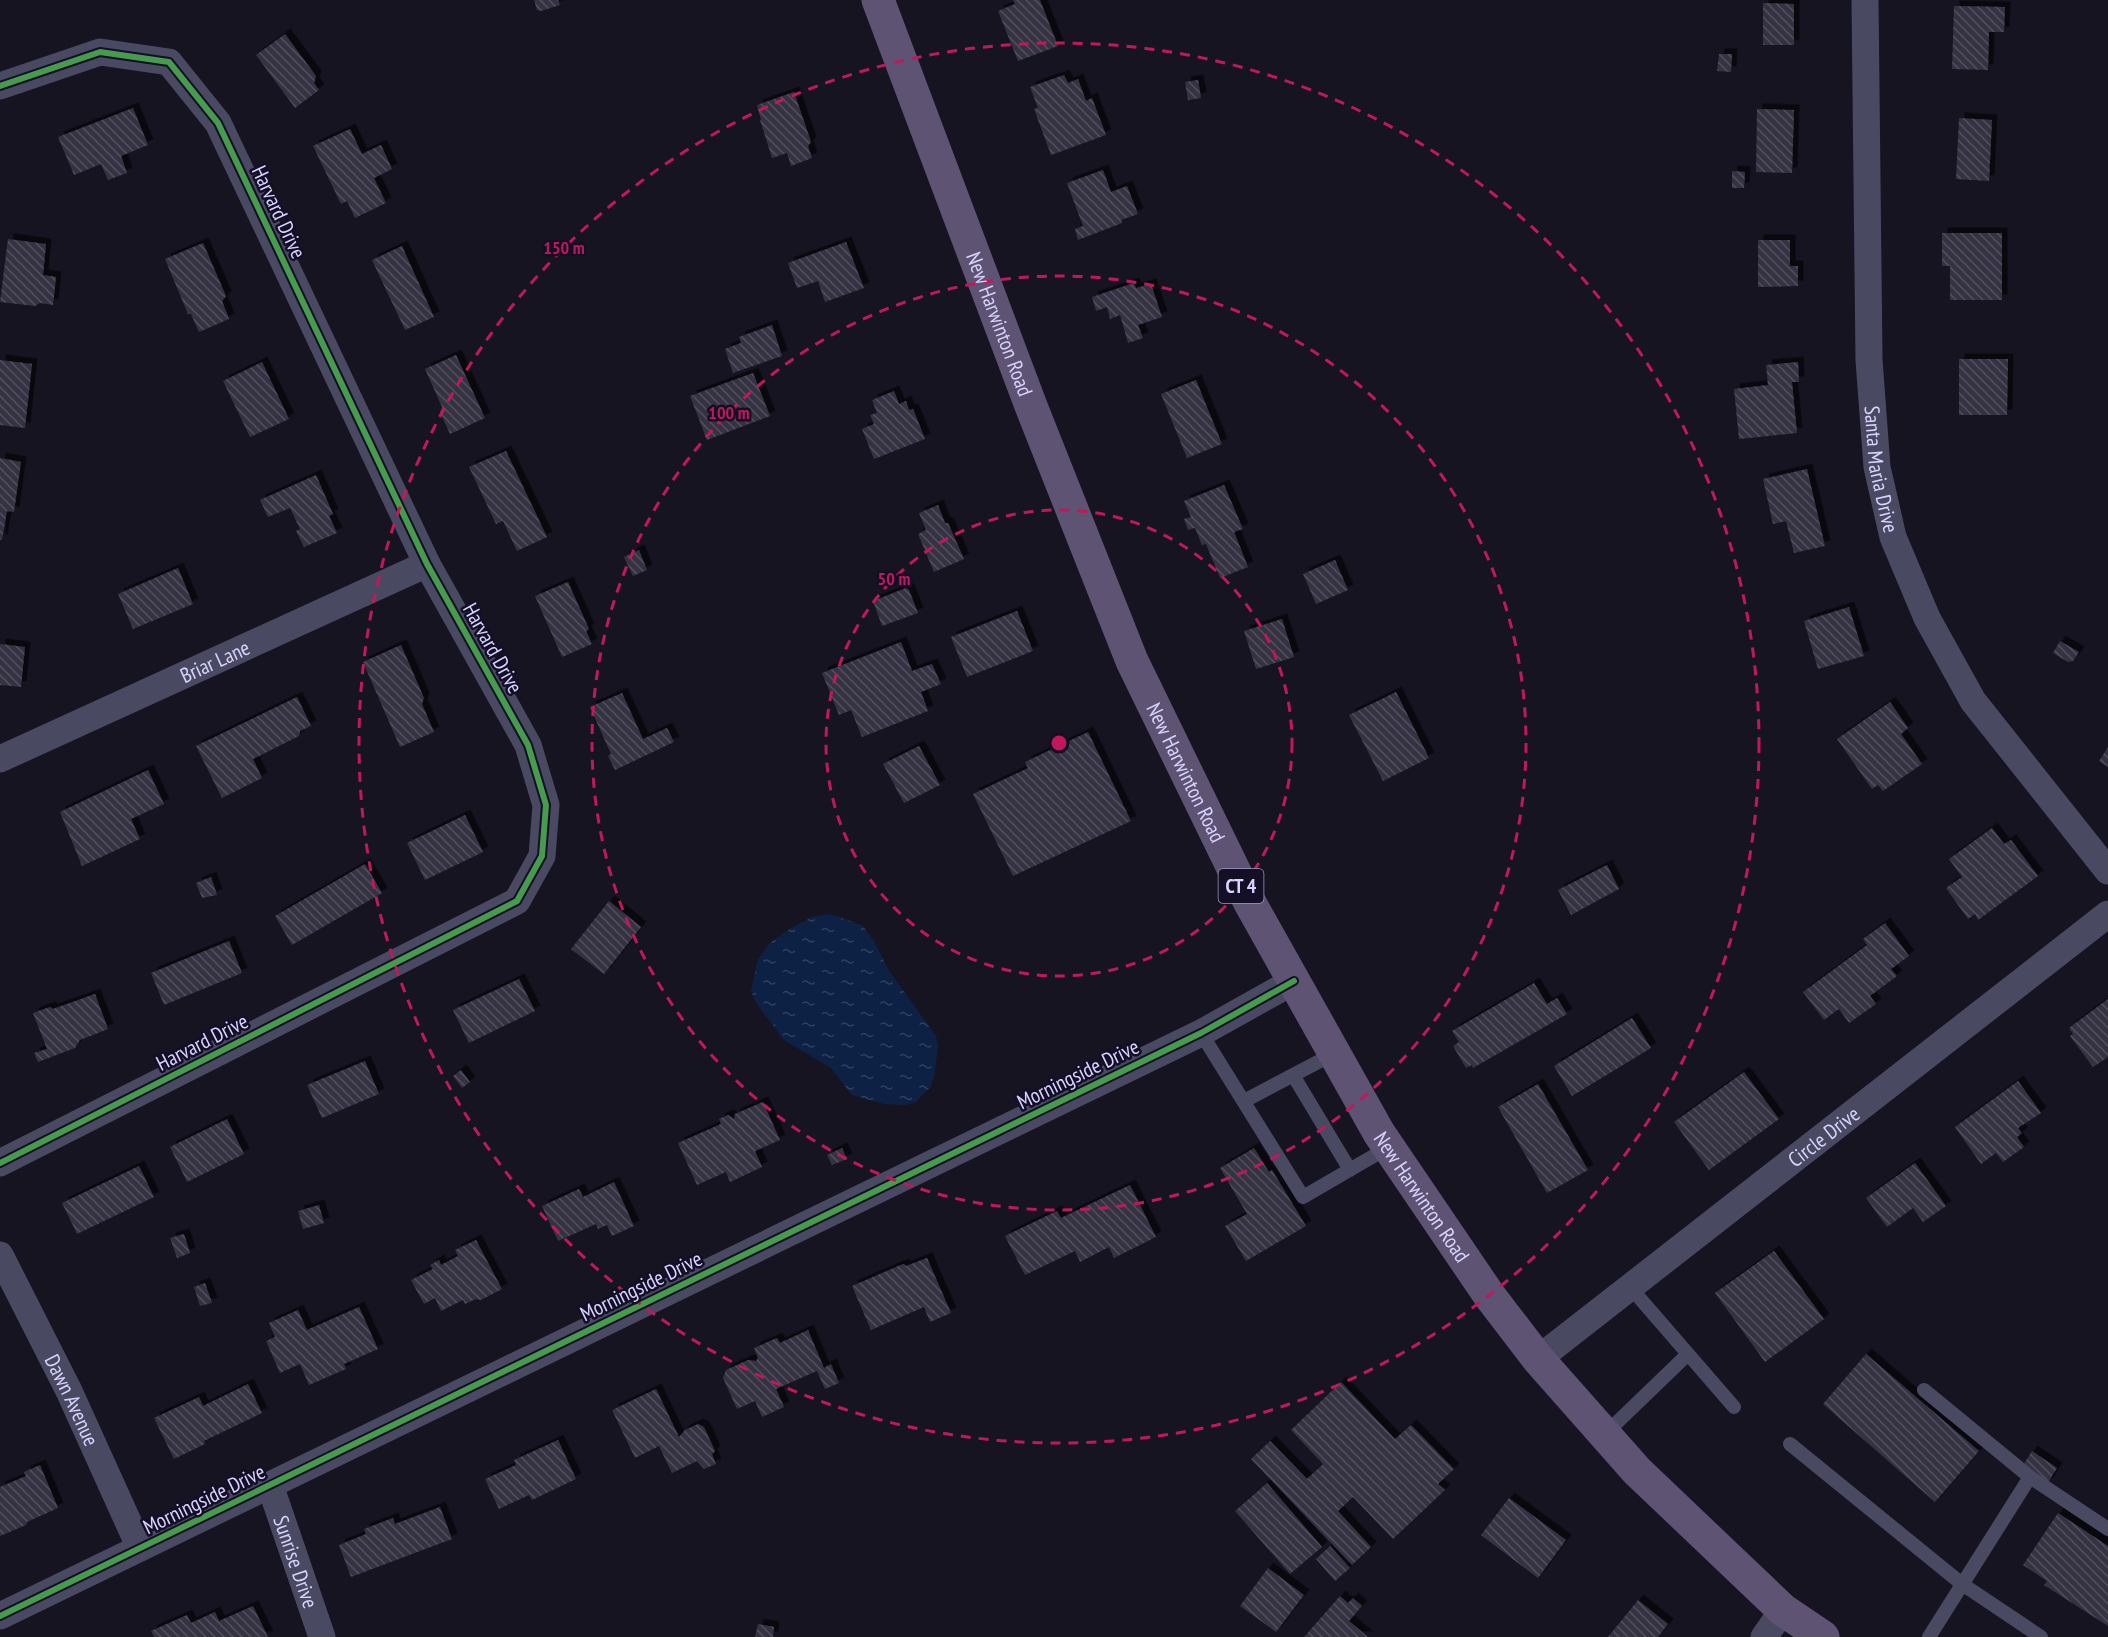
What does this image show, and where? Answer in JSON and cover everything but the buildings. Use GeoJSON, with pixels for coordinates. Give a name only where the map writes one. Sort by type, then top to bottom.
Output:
{"type":"FeatureCollection","features":[{"type":"Feature","properties":{"kind":"main road","name":"New Harwinton Road"},"geometry":{"type":"LineString","coordinates":[[878,0],[1031,406],[1132,661],[1250,903],[1389,1147],[1489,1295],[1538,1359],[1638,1471],[1784,1610],[1823,1637]]}},
{"type":"Feature","properties":{"kind":"street","name":"Santa Maria Drive"},"geometry":{"type":"LineString","coordinates":[[1865,0],[1869,360],[1877,467],[1893,537],[1927,618],[1973,701],[2108,871]]}},
{"type":"Feature","properties":{"kind":"street","name":"Harvard Drive"},"geometry":{"type":"LineString","coordinates":[[0,86],[100,52],[169,62],[218,123],[428,564],[528,745],[546,805],[542,856],[517,901],[0,1163]]}},
{"type":"Feature","properties":{"kind":"street","name":"Briar Lane"},"geometry":{"type":"LineString","coordinates":[[0,759],[428,564]]}},
{"type":"Feature","properties":{"kind":"street","name":"Circle Drive"},"geometry":{"type":"LineString","coordinates":[[1538,1359],[2108,914]]}},
{"type":"Feature","properties":{"kind":"street","name":"Morningside Drive"},"geometry":{"type":"LineString","coordinates":[[0,1616],[1201,1033],[1294,981]]}},
{"type":"Feature","properties":{"kind":"street","name":"Dawn Avenue"},"geometry":{"type":"LineString","coordinates":[[0,1255],[69,1391],[140,1548]]}},
{"type":"Feature","properties":{"kind":"street","name":"Sunrise Drive"},"geometry":{"type":"LineString","coordinates":[[270,1485],[322,1637]]}},
{"type":"Feature","properties":{"kind":"street"},"geometry":{"type":"LineString","coordinates":[[1764,1637],[1784,1610]]}},
{"type":"Feature","properties":{"kind":"lane"},"geometry":{"type":"LineString","coordinates":[[1201,1033],[1303,1197],[1389,1147]]}},
{"type":"Feature","properties":{"kind":"lane"},"geometry":{"type":"LineString","coordinates":[[1244,1101],[1335,1053]]}},
{"type":"Feature","properties":{"kind":"lane"},"geometry":{"type":"LineString","coordinates":[[1293,1076],[1350,1170]]}},
{"type":"Feature","properties":{"kind":"lane"},"geometry":{"type":"LineString","coordinates":[[1630,1287],[1734,1407]]}},
{"type":"Feature","properties":{"kind":"lane"},"geometry":{"type":"LineString","coordinates":[[1605,1434],[1688,1354]]}},
{"type":"Feature","properties":{"kind":"lane"},"geometry":{"type":"LineString","coordinates":[[1924,1390],[2030,1477],[2108,1529]]}},
{"type":"Feature","properties":{"kind":"lane"},"geometry":{"type":"LineString","coordinates":[[1790,1444],[1962,1584],[2041,1637]]}},
{"type":"Feature","properties":{"kind":"lane"},"geometry":{"type":"LineString","coordinates":[[1929,1637],[2030,1477]]}},
{"type":"Feature","properties":{"kind":"water"},"geometry":{"type":"Polygon","coordinates":[[[830,914],[862,925],[874,941],[889,971],[936,1036],[938,1046],[934,1077],[931,1086],[916,1102],[905,1105],[884,1104],[852,1095],[831,1068],[784,1040],[756,1003],[751,991],[758,959],[770,943],[812,917],[830,914]]]}},
{"type":"Feature","properties":{"kind":"cycle path"},"geometry":{"type":"LineString","coordinates":[[0,86],[100,52],[169,62],[218,123],[427,564],[528,745],[546,805],[542,856],[517,901],[0,1163]]}},
{"type":"Feature","properties":{"kind":"cycle path"},"geometry":{"type":"LineString","coordinates":[[0,1616],[1201,1033],[1294,981]]}}]}
